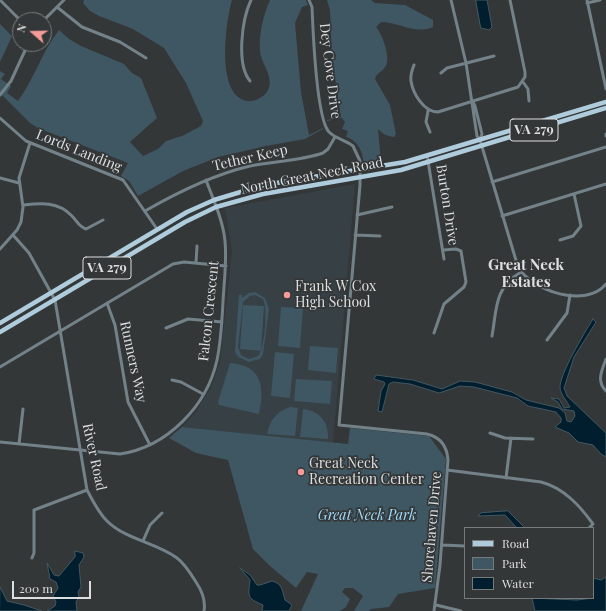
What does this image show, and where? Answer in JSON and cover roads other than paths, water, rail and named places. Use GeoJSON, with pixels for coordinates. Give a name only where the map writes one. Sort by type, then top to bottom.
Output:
{"type":"FeatureCollection","features":[{"type":"Feature","properties":{"kind":"main road","name":"North Great Neck Road"},"geometry":{"type":"LineString","coordinates":[[0,323],[187,212],[214,200],[264,185],[405,162],[606,102]]}},
{"type":"Feature","properties":{"kind":"main road","name":"North Great Neck Road"},"geometry":{"type":"LineString","coordinates":[[0,332],[185,222],[216,207],[263,194],[401,170],[606,108]]}},
{"type":"Feature","properties":{"kind":"street"},"geometry":{"type":"LineString","coordinates":[[0,0],[12,12]]}},
{"type":"Feature","properties":{"kind":"street"},"geometry":{"type":"LineString","coordinates":[[52,12],[64,0]]}},
{"type":"Feature","properties":{"kind":"street"},"geometry":{"type":"LineString","coordinates":[[250,81],[246,76],[244,68],[242,45],[243,28],[251,0]]}},
{"type":"Feature","properties":{"kind":"street","name":"Dey Cove Drive"},"geometry":{"type":"LineString","coordinates":[[309,0],[312,7],[318,84],[324,121],[327,129],[335,137],[351,144],[355,148],[358,154],[360,176]]}},
{"type":"Feature","properties":{"kind":"street"},"geometry":{"type":"LineString","coordinates":[[451,0],[466,63],[473,102],[474,126],[482,146],[502,216],[516,261],[521,272],[527,279],[544,289],[570,295],[595,292],[606,284]]}},
{"type":"Feature","properties":{"kind":"street"},"geometry":{"type":"LineString","coordinates":[[414,65],[411,81],[422,105],[428,110],[438,112],[512,90],[523,82],[525,72],[510,0]]}},
{"type":"Feature","properties":{"kind":"street"},"geometry":{"type":"LineString","coordinates":[[600,0],[587,1],[606,89]]}},
{"type":"Feature","properties":{"kind":"street"},"geometry":{"type":"LineString","coordinates":[[57,7],[82,28],[120,42],[146,58]]}},
{"type":"Feature","properties":{"kind":"street"},"geometry":{"type":"LineString","coordinates":[[0,95],[16,73],[25,52]]}},
{"type":"Feature","properties":{"kind":"street"},"geometry":{"type":"LineString","coordinates":[[441,73],[447,68],[494,56]]}},
{"type":"Feature","properties":{"kind":"street"},"geometry":{"type":"LineString","coordinates":[[602,69],[606,68]]}},
{"type":"Feature","properties":{"kind":"street"},"geometry":{"type":"LineString","coordinates":[[523,82],[528,89],[529,101]]}},
{"type":"Feature","properties":{"kind":"street"},"geometry":{"type":"LineString","coordinates":[[428,110],[426,122],[430,132]]}},
{"type":"Feature","properties":{"kind":"street","name":"Lords Landing"},"geometry":{"type":"LineString","coordinates":[[0,118],[18,136],[30,143],[121,179],[128,186],[157,230]]}},
{"type":"Feature","properties":{"kind":"street","name":"Tether Keep"},"geometry":{"type":"LineString","coordinates":[[145,211],[173,195],[206,180],[249,166],[326,152],[335,137]]}},
{"type":"Feature","properties":{"kind":"street"},"geometry":{"type":"LineString","coordinates":[[0,249],[13,235],[21,222],[23,205],[19,183],[20,172],[30,143]]}},
{"type":"Feature","properties":{"kind":"street"},"geometry":{"type":"LineString","coordinates":[[492,182],[606,147]]}},
{"type":"Feature","properties":{"kind":"street","name":"Burton Drive"},"geometry":{"type":"LineString","coordinates":[[428,156],[444,259]]}},
{"type":"Feature","properties":{"kind":"street","name":"Shorehaven Drive"},"geometry":{"type":"LineString","coordinates":[[360,176],[339,425],[427,434],[435,436],[441,441],[446,449],[447,470],[442,545],[436,605],[434,611]]}},
{"type":"Feature","properties":{"kind":"street"},"geometry":{"type":"LineString","coordinates":[[0,178],[19,183]]}},
{"type":"Feature","properties":{"kind":"street","name":"Falcon Crescent"},"geometry":{"type":"LineString","coordinates":[[0,442],[120,454],[133,452],[150,445],[174,430],[191,412],[203,394],[217,360],[222,322],[226,266],[225,240],[214,200],[206,180]]}},
{"type":"Feature","properties":{"kind":"street"},"geometry":{"type":"LineString","coordinates":[[502,216],[606,184]]}},
{"type":"Feature","properties":{"kind":"street"},"geometry":{"type":"LineString","coordinates":[[560,240],[573,236],[581,226],[574,194]]}},
{"type":"Feature","properties":{"kind":"street"},"geometry":{"type":"LineString","coordinates":[[23,205],[43,203],[58,206],[66,211],[80,226],[86,229],[103,220]]}},
{"type":"Feature","properties":{"kind":"street"},"geometry":{"type":"LineString","coordinates":[[357,215],[392,207]]}},
{"type":"Feature","properties":{"kind":"street","name":"River Road"},"geometry":{"type":"LineString","coordinates":[[13,235],[26,248],[52,292],[55,300],[87,490],[96,508],[107,521],[121,531],[178,558],[202,590],[205,603],[204,611]]}},
{"type":"Feature","properties":{"kind":"street"},"geometry":{"type":"LineString","coordinates":[[355,235],[380,236]]}},
{"type":"Feature","properties":{"kind":"street"},"geometry":{"type":"LineString","coordinates":[[196,263],[198,246]]}},
{"type":"Feature","properties":{"kind":"street"},"geometry":{"type":"LineString","coordinates":[[434,333],[444,304],[464,287],[466,282],[462,251],[456,249],[443,250]]}},
{"type":"Feature","properties":{"kind":"street"},"geometry":{"type":"LineString","coordinates":[[0,367],[174,264],[196,263],[226,266]]}},
{"type":"Feature","properties":{"kind":"street"},"geometry":{"type":"LineString","coordinates":[[492,336],[501,291],[508,280],[521,272]]}},
{"type":"Feature","properties":{"kind":"street"},"geometry":{"type":"LineString","coordinates":[[547,340],[567,313],[570,295]]}},
{"type":"Feature","properties":{"kind":"street","name":"Runners Way"},"geometry":{"type":"LineString","coordinates":[[107,303],[115,324],[128,402],[150,445]]}},
{"type":"Feature","properties":{"kind":"street"},"geometry":{"type":"LineString","coordinates":[[166,328],[188,320],[222,322]]}},
{"type":"Feature","properties":{"kind":"street"},"geometry":{"type":"LineString","coordinates":[[606,358],[600,380],[606,391]]}},
{"type":"Feature","properties":{"kind":"street"},"geometry":{"type":"LineString","coordinates":[[172,380],[181,382],[203,394]]}},
{"type":"Feature","properties":{"kind":"street"},"geometry":{"type":"LineString","coordinates":[[19,444],[23,409]]}},
{"type":"Feature","properties":{"kind":"street"},"geometry":{"type":"LineString","coordinates":[[490,433],[500,437],[533,439]]}},
{"type":"Feature","properties":{"kind":"street"},"geometry":{"type":"LineString","coordinates":[[506,478],[511,438]]}},
{"type":"Feature","properties":{"kind":"street"},"geometry":{"type":"LineString","coordinates":[[447,470],[541,482],[556,487],[582,509],[593,524],[590,527]]}},
{"type":"Feature","properties":{"kind":"street"},"geometry":{"type":"LineString","coordinates":[[32,558],[34,553],[34,510],[87,490]]}},
{"type":"Feature","properties":{"kind":"street"},"geometry":{"type":"LineString","coordinates":[[143,541],[150,525],[162,513]]}},
{"type":"Feature","properties":{"kind":"street"},"geometry":{"type":"LineString","coordinates":[[442,545],[464,546]]}},
{"type":"Feature","properties":{"kind":"street"},"geometry":{"type":"LineString","coordinates":[[436,605],[461,611]]}},
{"type":"Feature","properties":{"kind":"water"},"geometry":{"type":"Polygon","coordinates":[[[476,0],[487,0],[492,27],[489,30],[481,28],[476,0]]]}},
{"type":"Feature","properties":{"kind":"water"},"geometry":{"type":"Polygon","coordinates":[[[593,319],[596,322],[574,357],[564,388],[567,396],[606,433],[606,457],[593,445],[578,442],[569,433],[555,427],[561,422],[561,418],[556,412],[528,406],[517,398],[474,387],[460,386],[439,393],[410,384],[393,382],[389,384],[382,412],[378,411],[381,391],[385,384],[384,382],[374,379],[376,375],[413,380],[442,389],[460,381],[475,382],[512,392],[526,400],[559,408],[565,413],[567,421],[571,422],[575,416],[574,411],[562,409],[558,402],[551,398],[559,399],[564,408],[570,407],[561,391],[561,382],[573,354],[593,319]]]}},
{"type":"Feature","properties":{"kind":"water"},"geometry":{"type":"Polygon","coordinates":[[[508,511],[524,527],[516,527],[505,515],[478,516],[481,513],[508,511]]]}},
{"type":"Feature","properties":{"kind":"water"},"geometry":{"type":"Polygon","coordinates":[[[75,551],[83,553],[84,557],[79,565],[81,587],[78,592],[79,597],[76,602],[77,611],[47,611],[55,606],[56,602],[53,596],[58,588],[56,582],[50,579],[47,563],[54,575],[59,576],[75,557],[75,551]]]}},
{"type":"Feature","properties":{"kind":"water"},"geometry":{"type":"Polygon","coordinates":[[[240,568],[250,575],[257,585],[272,581],[276,582],[282,588],[285,600],[292,605],[289,611],[262,611],[263,605],[251,598],[249,594],[250,580],[240,568]]]}},
{"type":"Feature","properties":{"kind":"water"},"geometry":{"type":"Polygon","coordinates":[[[606,577],[606,611],[535,611],[532,599],[594,599],[594,578],[601,580],[606,577]]]}},
{"type":"Feature","properties":{"kind":"water"},"geometry":{"type":"Polygon","coordinates":[[[0,587],[7,601],[42,611],[0,611],[0,587]]]}},
{"type":"Feature","properties":{"kind":"place","name":"Frank W Cox High School"},"geometry":{"type":"Point","coordinates":[287,295]}},
{"type":"Feature","properties":{"kind":"place","name":"Great Neck Recreation Center"},"geometry":{"type":"Point","coordinates":[301,472]}},
{"type":"Feature","properties":{"kind":"district","name":"Great Neck Estates"},"geometry":{"type":"Point","coordinates":[526,274]}},
{"type":"Feature","properties":{"kind":"park label","name":"Great Neck Park"},"geometry":{"type":"Point","coordinates":[367,516]}}]}
